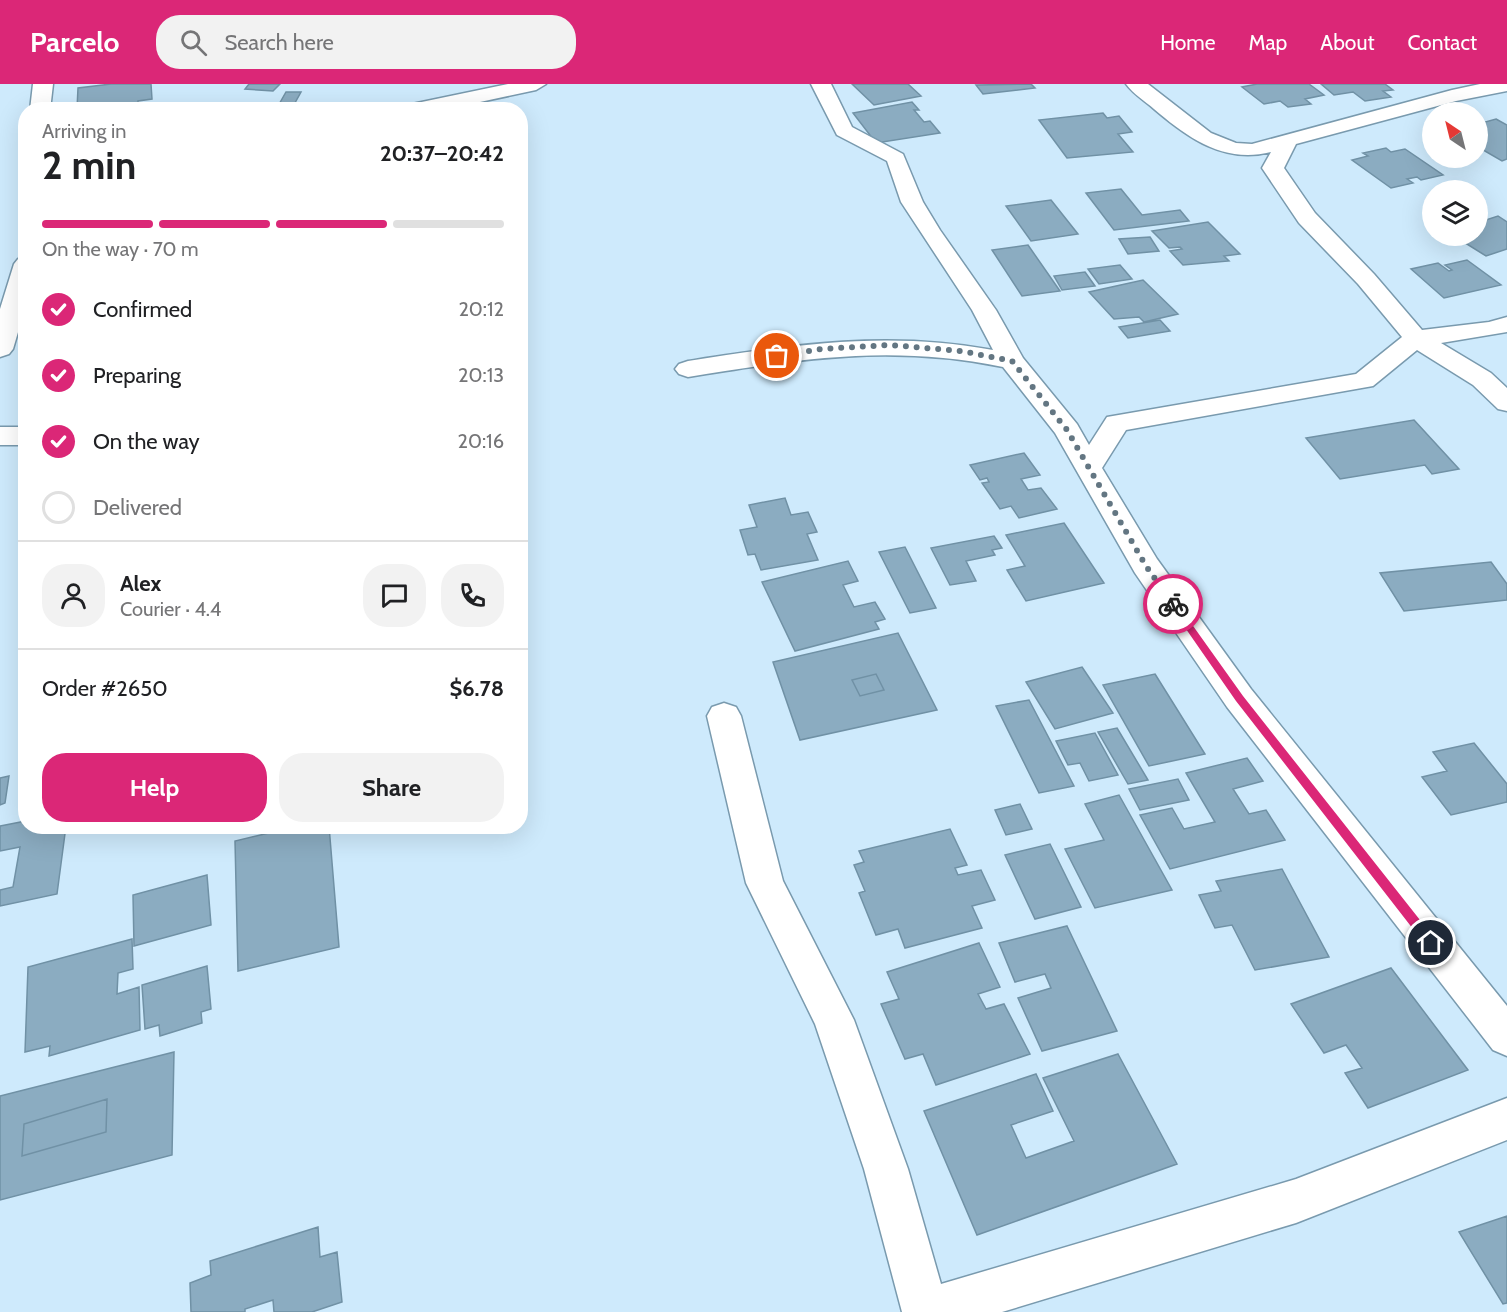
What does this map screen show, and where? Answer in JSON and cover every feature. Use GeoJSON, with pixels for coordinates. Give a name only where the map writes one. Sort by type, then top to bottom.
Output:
{"type":"FeatureCollection","features":[{"type":"Feature","properties":{"kind":"street"},"geometry":{"type":"LineString","coordinates":[[41,102],[43,84]]}},
{"type":"Feature","properties":{"kind":"street"},"geometry":{"type":"LineString","coordinates":[[450,102],[536,84]]}},
{"type":"Feature","properties":{"kind":"street"},"geometry":{"type":"LineString","coordinates":[[821,84],[844,131],[896,158],[912,202],[984,310],[1012,361],[1067,430],[1146,566],[1239,698],[1507,1037]]}},
{"type":"Feature","properties":{"kind":"street"},"geometry":{"type":"LineString","coordinates":[[1136,84],[1187,126],[1223,148],[1253,150],[1288,140],[1333,132],[1437,98],[1507,85]]}},
{"type":"Feature","properties":{"kind":"street"},"geometry":{"type":"LineString","coordinates":[[1288,140],[1273,168],[1307,218],[1366,279],[1416,338],[1482,379],[1507,403]]}},
{"type":"Feature","properties":{"kind":"street"},"geometry":{"type":"LineString","coordinates":[[0,349],[18,290]]}},
{"type":"Feature","properties":{"kind":"street"},"geometry":{"type":"LineString","coordinates":[[1088,468],[1118,423],[1364,380],[1416,338],[1492,329],[1507,324]]}},
{"type":"Feature","properties":{"kind":"street"},"geometry":{"type":"LineString","coordinates":[[688,369],[821,349],[890,345],[961,351],[1012,361]]}},
{"type":"Feature","properties":{"kind":"street"},"geometry":{"type":"LineString","coordinates":[[0,436],[18,436]]}},
{"type":"Feature","properties":{"kind":"street"},"geometry":{"type":"LineString","coordinates":[[723,716],[765,883],[834,1020],[886,1169],[926,1312],[1296,1201],[1507,1119]]}},
{"type":"Feature","properties":{"kind":"building"},"geometry":{"type":"Polygon","coordinates":[[[111,84],[151,84],[152,99],[138,102],[77,102],[78,88],[111,84]]]}},
{"type":"Feature","properties":{"kind":"building"},"geometry":{"type":"Polygon","coordinates":[[[249,84],[280,84],[273,91],[245,89],[249,84]]]}},
{"type":"Feature","properties":{"kind":"building"},"geometry":{"type":"Polygon","coordinates":[[[852,84],[908,84],[921,96],[874,105],[852,84]]]}},
{"type":"Feature","properties":{"kind":"building"},"geometry":{"type":"Polygon","coordinates":[[[1031,84],[1035,88],[983,94],[976,85],[1031,84]]]}},
{"type":"Feature","properties":{"kind":"building"},"geometry":{"type":"Polygon","coordinates":[[[1257,84],[1309,84],[1324,95],[1305,99],[1311,104],[1288,107],[1280,101],[1264,104],[1242,87],[1257,84]]]}},
{"type":"Feature","properties":{"kind":"building"},"geometry":{"type":"Polygon","coordinates":[[[1321,84],[1385,84],[1393,90],[1383,91],[1391,97],[1365,101],[1353,92],[1334,95],[1321,84]]]}},
{"type":"Feature","properties":{"kind":"building"},"geometry":{"type":"Polygon","coordinates":[[[286,92],[301,92],[295,102],[280,102],[286,92]]]}},
{"type":"Feature","properties":{"kind":"building"},"geometry":{"type":"Polygon","coordinates":[[[912,102],[919,110],[914,110],[924,122],[930,121],[940,133],[876,143],[853,113],[912,102]]]}},
{"type":"Feature","properties":{"kind":"building"},"geometry":{"type":"Polygon","coordinates":[[[1103,113],[1107,118],[1119,116],[1132,132],[1118,134],[1133,152],[1067,158],[1039,120],[1103,113]]]}},
{"type":"Feature","properties":{"kind":"building"},"geometry":{"type":"Polygon","coordinates":[[[1496,119],[1507,125],[1507,159],[1502,161],[1488,153],[1488,121],[1496,119]]]}},
{"type":"Feature","properties":{"kind":"building"},"geometry":{"type":"Polygon","coordinates":[[[1386,148],[1391,152],[1405,149],[1422,161],[1422,168],[1433,168],[1443,175],[1421,180],[1417,177],[1407,179],[1413,183],[1391,188],[1352,160],[1368,156],[1363,153],[1386,148]]]}},
{"type":"Feature","properties":{"kind":"building"},"geometry":{"type":"Polygon","coordinates":[[[1121,189],[1142,215],[1180,210],[1189,221],[1114,230],[1086,193],[1121,189]]]}},
{"type":"Feature","properties":{"kind":"building"},"geometry":{"type":"Polygon","coordinates":[[[1051,200],[1078,234],[1031,241],[1006,206],[1051,200]]]}},
{"type":"Feature","properties":{"kind":"building"},"geometry":{"type":"Polygon","coordinates":[[[1498,216],[1507,222],[1507,249],[1486,256],[1470,246],[1488,246],[1488,219],[1498,216]]]}},
{"type":"Feature","properties":{"kind":"building"},"geometry":{"type":"Polygon","coordinates":[[[1208,222],[1240,254],[1224,256],[1229,261],[1183,265],[1170,251],[1182,249],[1180,247],[1169,248],[1152,231],[1208,222]]]}},
{"type":"Feature","properties":{"kind":"building"},"geometry":{"type":"Polygon","coordinates":[[[1150,237],[1159,251],[1128,254],[1119,239],[1150,237]]]}},
{"type":"Feature","properties":{"kind":"building"},"geometry":{"type":"Polygon","coordinates":[[[1028,245],[1060,291],[1022,296],[992,250],[1028,245]]]}},
{"type":"Feature","properties":{"kind":"building"},"geometry":{"type":"Polygon","coordinates":[[[1467,260],[1501,285],[1444,298],[1411,269],[1438,263],[1449,271],[1452,270],[1445,265],[1467,260]]]}},
{"type":"Feature","properties":{"kind":"building"},"geometry":{"type":"Polygon","coordinates":[[[1120,265],[1132,279],[1099,284],[1088,269],[1120,265]]]}},
{"type":"Feature","properties":{"kind":"building"},"geometry":{"type":"Polygon","coordinates":[[[1085,272],[1095,286],[1062,290],[1054,276],[1085,272]]]}},
{"type":"Feature","properties":{"kind":"building"},"geometry":{"type":"Polygon","coordinates":[[[1143,280],[1178,314],[1144,322],[1139,317],[1114,319],[1089,292],[1143,280]]]}},
{"type":"Feature","properties":{"kind":"building"},"geometry":{"type":"Polygon","coordinates":[[[1160,320],[1170,331],[1128,338],[1119,327],[1160,320]]]}},
{"type":"Feature","properties":{"kind":"building"},"geometry":{"type":"Polygon","coordinates":[[[1414,420],[1459,469],[1432,474],[1425,465],[1340,479],[1306,438],[1414,420]]]}},
{"type":"Feature","properties":{"kind":"building"},"geometry":{"type":"Polygon","coordinates":[[[1024,453],[1040,475],[1021,479],[1028,490],[1041,488],[1057,509],[1019,518],[1011,506],[1000,509],[982,483],[989,482],[987,478],[980,480],[970,465],[1024,453]]]}},
{"type":"Feature","properties":{"kind":"building"},"geometry":{"type":"Polygon","coordinates":[[[785,498],[791,515],[808,512],[817,532],[807,534],[818,560],[761,570],[755,554],[748,555],[740,530],[757,527],[749,505],[785,498]]]}},
{"type":"Feature","properties":{"kind":"building"},"geometry":{"type":"Polygon","coordinates":[[[1064,523],[1104,583],[1026,601],[1007,570],[1025,566],[1006,535],[1064,523]]]}},
{"type":"Feature","properties":{"kind":"building"},"geometry":{"type":"Polygon","coordinates":[[[994,536],[1002,548],[992,550],[995,555],[966,561],[976,581],[950,585],[931,548],[994,536]]]}},
{"type":"Feature","properties":{"kind":"building"},"geometry":{"type":"Polygon","coordinates":[[[905,547],[936,608],[910,613],[879,552],[905,547]]]}},
{"type":"Feature","properties":{"kind":"building"},"geometry":{"type":"Polygon","coordinates":[[[848,561],[858,581],[843,585],[854,607],[875,602],[885,619],[875,622],[879,629],[795,651],[762,582],[848,561]]]}},
{"type":"Feature","properties":{"kind":"building"},"geometry":{"type":"Polygon","coordinates":[[[1491,562],[1507,584],[1507,600],[1404,611],[1380,573],[1491,562]]]}},
{"type":"Feature","properties":{"kind":"building"},"geometry":{"type":"Polygon","coordinates":[[[898,633],[937,710],[800,740],[773,662],[898,633]],[[876,674],[852,680],[860,696],[884,690],[876,674]]]}},
{"type":"Feature","properties":{"kind":"building"},"geometry":{"type":"Polygon","coordinates":[[[1082,667],[1113,713],[1055,729],[1026,682],[1082,667]]]}},
{"type":"Feature","properties":{"kind":"building"},"geometry":{"type":"Polygon","coordinates":[[[876,674],[884,690],[860,696],[852,680],[876,674]]]}},
{"type":"Feature","properties":{"kind":"building"},"geometry":{"type":"Polygon","coordinates":[[[1155,674],[1205,754],[1149,766],[1103,685],[1155,674]]]}},
{"type":"Feature","properties":{"kind":"building"},"geometry":{"type":"Polygon","coordinates":[[[1029,700],[1074,786],[1039,793],[996,706],[1029,700]]]}},
{"type":"Feature","properties":{"kind":"building"},"geometry":{"type":"Polygon","coordinates":[[[1117,728],[1148,780],[1128,784],[1098,732],[1117,728]]]}},
{"type":"Feature","properties":{"kind":"building"},"geometry":{"type":"Polygon","coordinates":[[[1095,733],[1118,775],[1089,781],[1080,763],[1068,765],[1056,741],[1095,733]]]}},
{"type":"Feature","properties":{"kind":"building"},"geometry":{"type":"Polygon","coordinates":[[[1474,743],[1507,784],[1507,802],[1451,815],[1422,777],[1447,771],[1433,752],[1474,743]]]}},
{"type":"Feature","properties":{"kind":"building"},"geometry":{"type":"Polygon","coordinates":[[[1247,758],[1263,781],[1233,789],[1249,814],[1266,810],[1285,840],[1170,869],[1140,815],[1172,808],[1184,829],[1215,822],[1186,773],[1247,758]]]}},
{"type":"Feature","properties":{"kind":"building"},"geometry":{"type":"Polygon","coordinates":[[[9,776],[5,803],[0,805],[0,778],[9,776]]]}},
{"type":"Feature","properties":{"kind":"building"},"geometry":{"type":"Polygon","coordinates":[[[1178,779],[1189,800],[1140,810],[1129,789],[1178,779]]]}},
{"type":"Feature","properties":{"kind":"building"},"geometry":{"type":"Polygon","coordinates":[[[1119,795],[1172,890],[1095,908],[1065,849],[1104,840],[1085,804],[1119,795]]]}},
{"type":"Feature","properties":{"kind":"building"},"geometry":{"type":"Polygon","coordinates":[[[1020,804],[1032,829],[1006,835],[995,810],[1020,804]]]}},
{"type":"Feature","properties":{"kind":"building"},"geometry":{"type":"Polygon","coordinates":[[[18,823],[18,834],[65,834],[57,894],[0,906],[0,890],[13,887],[20,847],[0,851],[0,826],[18,823]]]}},
{"type":"Feature","properties":{"kind":"building"},"geometry":{"type":"Polygon","coordinates":[[[950,829],[967,865],[955,868],[958,875],[981,870],[995,900],[972,906],[982,928],[905,948],[898,929],[876,935],[859,893],[865,891],[854,865],[864,862],[859,851],[950,829]]]}},
{"type":"Feature","properties":{"kind":"building"},"geometry":{"type":"Polygon","coordinates":[[[264,834],[330,834],[339,947],[238,971],[235,841],[264,834]]]}},
{"type":"Feature","properties":{"kind":"building"},"geometry":{"type":"Polygon","coordinates":[[[1050,844],[1081,907],[1035,919],[1005,855],[1050,844]]]}},
{"type":"Feature","properties":{"kind":"building"},"geometry":{"type":"Polygon","coordinates":[[[1282,869],[1329,957],[1255,970],[1232,925],[1215,928],[1199,895],[1221,891],[1216,881],[1282,869]]]}},
{"type":"Feature","properties":{"kind":"building"},"geometry":{"type":"Polygon","coordinates":[[[207,875],[211,925],[134,946],[133,895],[207,875]]]}},
{"type":"Feature","properties":{"kind":"building"},"geometry":{"type":"Polygon","coordinates":[[[1067,926],[1117,1031],[1042,1051],[1018,998],[1051,988],[1045,974],[1015,982],[999,943],[1067,926]]]}},
{"type":"Feature","properties":{"kind":"building"},"geometry":{"type":"Polygon","coordinates":[[[132,939],[133,969],[118,973],[117,994],[139,987],[140,1030],[49,1056],[50,1046],[25,1052],[28,967],[132,939]]]}},
{"type":"Feature","properties":{"kind":"building"},"geometry":{"type":"Polygon","coordinates":[[[979,943],[1000,987],[978,994],[986,1009],[1004,1004],[1030,1054],[936,1085],[923,1054],[905,1059],[881,1004],[899,999],[887,972],[979,943]]]}},
{"type":"Feature","properties":{"kind":"building"},"geometry":{"type":"Polygon","coordinates":[[[207,966],[211,1009],[201,1012],[202,1023],[160,1036],[159,1025],[145,1029],[142,985],[207,966]]]}},
{"type":"Feature","properties":{"kind":"building"},"geometry":{"type":"Polygon","coordinates":[[[1391,968],[1468,1070],[1368,1108],[1345,1073],[1362,1068],[1346,1045],[1324,1053],[1291,1004],[1391,968]]]}},
{"type":"Feature","properties":{"kind":"building"},"geometry":{"type":"Polygon","coordinates":[[[174,1052],[172,1155],[0,1200],[0,1096],[174,1052]],[[107,1099],[24,1124],[22,1156],[106,1132],[107,1099]]]}},
{"type":"Feature","properties":{"kind":"building"},"geometry":{"type":"Polygon","coordinates":[[[1118,1054],[1177,1164],[977,1235],[924,1111],[1036,1074],[1053,1111],[1011,1125],[1026,1158],[1074,1141],[1043,1078],[1118,1054]]]}},
{"type":"Feature","properties":{"kind":"building"},"geometry":{"type":"Polygon","coordinates":[[[107,1099],[106,1132],[22,1156],[24,1124],[107,1099]]]}},
{"type":"Feature","properties":{"kind":"building"},"geometry":{"type":"Polygon","coordinates":[[[1507,1216],[1507,1303],[1503,1304],[1459,1232],[1507,1216]]]}},
{"type":"Feature","properties":{"kind":"building"},"geometry":{"type":"Polygon","coordinates":[[[318,1227],[320,1257],[337,1252],[342,1302],[312,1312],[274,1312],[273,1300],[245,1309],[245,1312],[191,1312],[190,1283],[211,1275],[210,1261],[318,1227]]]}},
{"type":"Feature","properties":{"kind":"way so far"},"geometry":{"type":"LineString","coordinates":[[777,356],[821,349],[890,345],[961,351],[1012,361],[1067,430],[1146,566],[1173,604]]}},
{"type":"Feature","properties":{"kind":"route"},"geometry":{"type":"LineString","coordinates":[[1173,604],[1239,698],[1431,943]]}}]}
